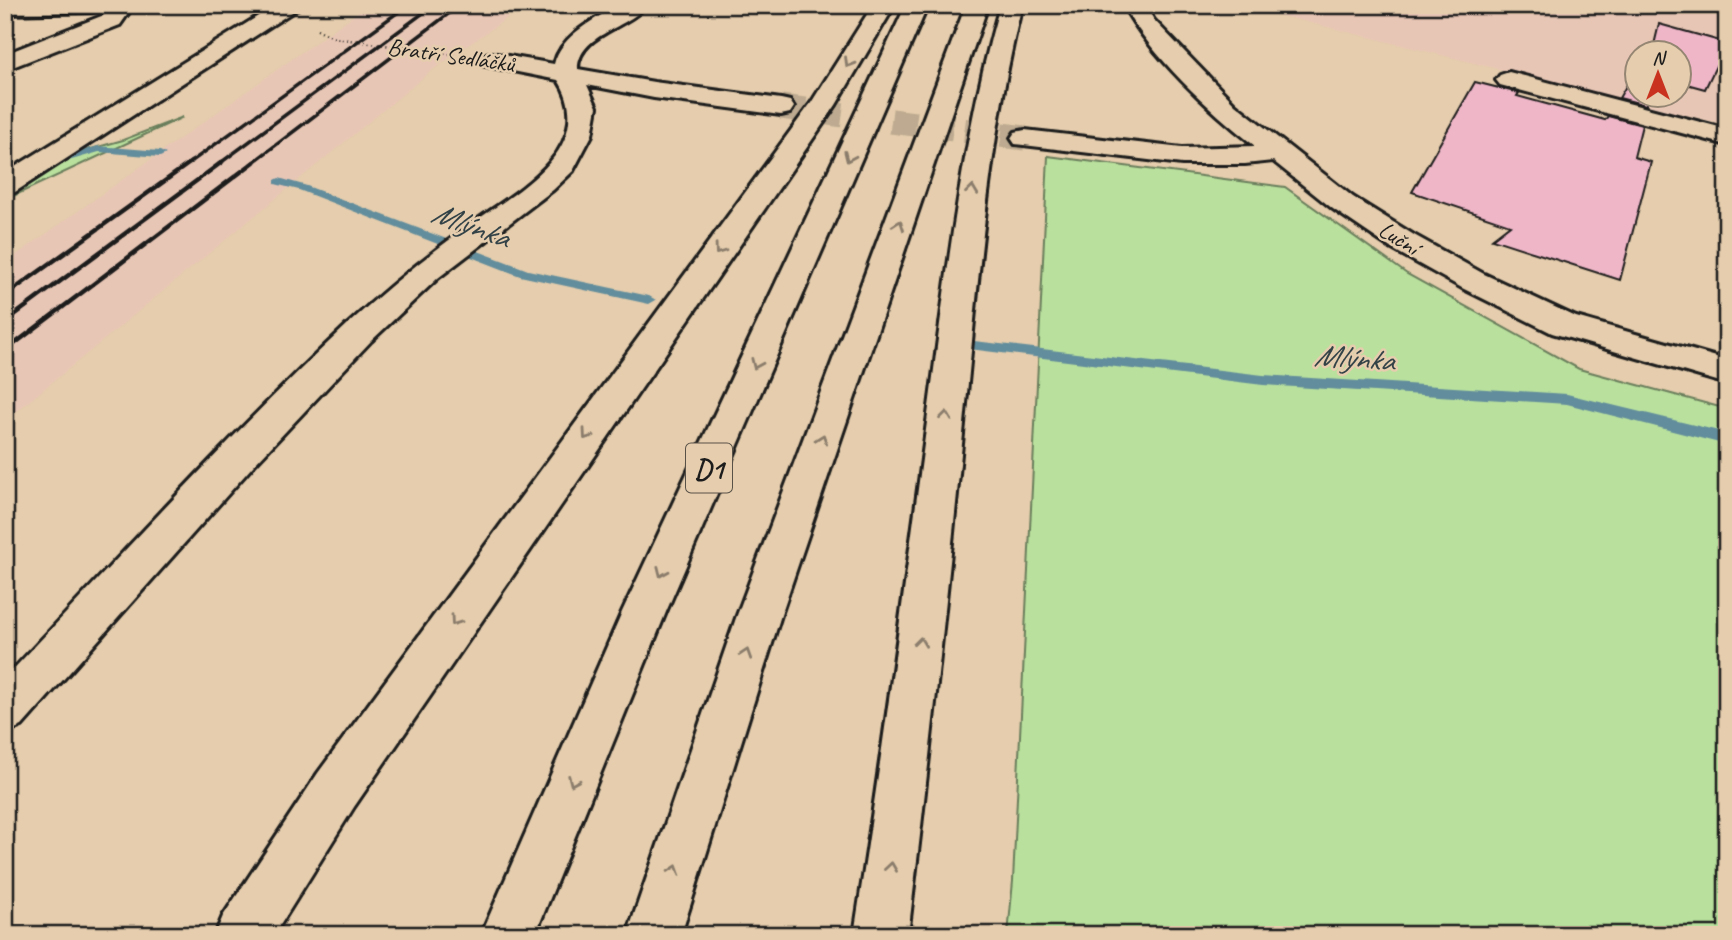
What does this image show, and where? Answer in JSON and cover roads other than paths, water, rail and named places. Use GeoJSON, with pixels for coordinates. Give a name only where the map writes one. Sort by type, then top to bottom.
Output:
{"type":"FeatureCollection","features":[{"type":"Feature","properties":{"kind":"main road"},"geometry":{"type":"LineString","coordinates":[[5,8],[91,5]]}},
{"type":"Feature","properties":{"kind":"main road"},"geometry":{"type":"LineString","coordinates":[[5,63],[112,20],[119,14],[121,8],[117,5]]}},
{"type":"Feature","properties":{"kind":"main road"},"geometry":{"type":"LineString","coordinates":[[5,186],[292,5]]}},
{"type":"Feature","properties":{"kind":"main road"},"geometry":{"type":"LineString","coordinates":[[5,711],[359,333],[427,271],[492,224],[563,165],[573,150],[584,107],[581,95],[566,73],[566,62],[575,45],[589,33],[635,5]]}},
{"type":"Feature","properties":{"kind":"main road"},"geometry":{"type":"LineString","coordinates":[[242,935],[336,790],[823,106],[884,5]]}},
{"type":"Feature","properties":{"kind":"main road","name":"D1"},"geometry":{"type":"LineString","coordinates":[[508,935],[645,612],[917,5]]}},
{"type":"Feature","properties":{"kind":"main road"},"geometry":{"type":"LineString","coordinates":[[654,935],[758,618],[977,5]]}},
{"type":"Feature","properties":{"kind":"main road"},"geometry":{"type":"LineString","coordinates":[[881,935],[905,771],[975,169],[993,68],[1011,5]]}},
{"type":"Feature","properties":{"kind":"main road","name":"Luční"},"geometry":{"type":"LineString","coordinates":[[1134,5],[1145,24],[1177,61],[1226,110],[1343,203],[1403,242],[1564,326],[1727,372]]}},
{"type":"Feature","properties":{"kind":"main road","name":"Bratří Sedláčků"},"geometry":{"type":"LineString","coordinates":[[491,60],[654,90],[780,107]]}},
{"type":"Feature","properties":{"kind":"main road"},"geometry":{"type":"LineString","coordinates":[[1509,80],[1727,137]]}},
{"type":"Feature","properties":{"kind":"main road"},"geometry":{"type":"LineString","coordinates":[[1025,138],[1196,158],[1242,158],[1276,152]]}},
{"type":"Feature","properties":{"kind":"waterway","name":"Mlýnka"},"geometry":{"type":"LineString","coordinates":[[48,164],[98,149],[160,154]]}},
{"type":"Feature","properties":{"kind":"waterway","name":"Mlýnka"},"geometry":{"type":"LineString","coordinates":[[279,182],[303,188],[525,273],[649,300]]}},
{"type":"Feature","properties":{"kind":"waterway","name":"Mlýnka"},"geometry":{"type":"LineString","coordinates":[[974,346],[1263,380],[1567,399],[1727,439]]}},
{"type":"Feature","properties":{"kind":"tunnel"},"geometry":{"type":"LineString","coordinates":[[781,107],[1025,138]]}},
{"type":"Feature","properties":{"kind":"railway"},"geometry":{"type":"LineString","coordinates":[[188,164],[408,5]]}},
{"type":"Feature","properties":{"kind":"railway"},"geometry":{"type":"LineString","coordinates":[[219,164],[434,5]]}},
{"type":"Feature","properties":{"kind":"railway"},"geometry":{"type":"LineString","coordinates":[[251,164],[460,5]]}},
{"type":"Feature","properties":{"kind":"railway"},"geometry":{"type":"LineString","coordinates":[[5,296],[191,162]]}},
{"type":"Feature","properties":{"kind":"railway"},"geometry":{"type":"LineString","coordinates":[[5,322],[222,162]]}},
{"type":"Feature","properties":{"kind":"railway"},"geometry":{"type":"LineString","coordinates":[[5,351],[254,162]]}}]}
